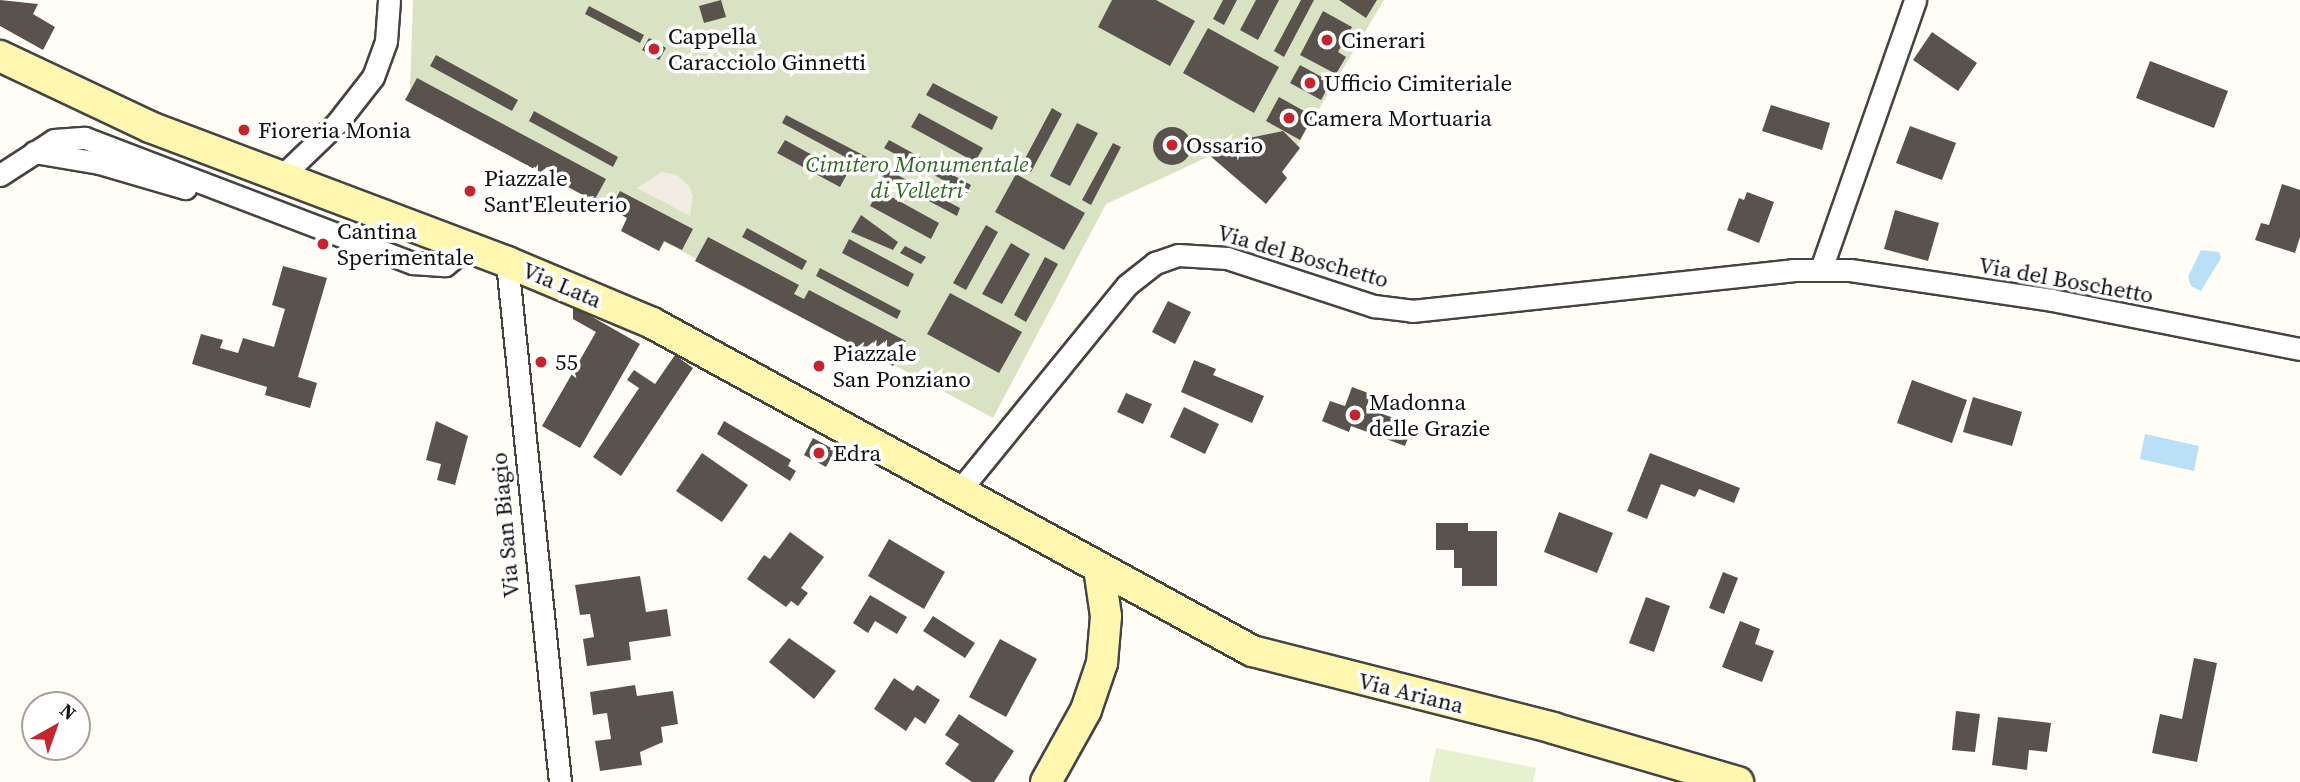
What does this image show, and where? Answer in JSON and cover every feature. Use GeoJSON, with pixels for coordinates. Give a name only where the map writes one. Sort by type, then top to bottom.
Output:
{"type":"FeatureCollection","features":[{"type":"Feature","properties":{"kind":"main road","name":"Via Lata"},"geometry":{"type":"LineString","coordinates":[[0,56],[129,118],[507,262],[701,347],[1099,568]]}},
{"type":"Feature","properties":{"kind":"main road"},"geometry":{"type":"LineString","coordinates":[[1046,782],[1086,710],[1102,663],[1107,616],[1099,568]]}},
{"type":"Feature","properties":{"kind":"main road","name":"Via Ariana"},"geometry":{"type":"LineString","coordinates":[[1099,568],[1212,633],[1267,657],[1565,732],[1738,782]]}},
{"type":"Feature","properties":{"kind":"street"},"geometry":{"type":"LineString","coordinates":[[282,176],[337,123],[373,77],[384,50],[389,0]]}},
{"type":"Feature","properties":{"kind":"street"},"geometry":{"type":"LineString","coordinates":[[1821,269],[1914,0]]}},
{"type":"Feature","properties":{"kind":"street"},"geometry":{"type":"LineString","coordinates":[[0,175],[60,138],[92,140],[420,264],[445,264],[467,247]]}},
{"type":"Feature","properties":{"kind":"street","name":"Via del Boschetto"},"geometry":{"type":"LineString","coordinates":[[959,491],[1127,285],[1169,257],[1200,254],[1227,258],[1374,306],[1412,311],[1821,269],[2052,300],[2300,349]]}},
{"type":"Feature","properties":{"kind":"street","name":"Via San Biagio"},"geometry":{"type":"LineString","coordinates":[[507,262],[559,782]]}},
{"type":"Feature","properties":{"kind":"green space","name":"Cimitero Monumentale di Velletri"},"geometry":{"type":"Polygon","coordinates":[[[413,0],[1384,0],[1282,171],[1287,178],[1210,156],[1106,204],[993,418],[665,242],[659,251],[621,231],[627,218],[405,100],[410,90],[413,0]]]}},
{"type":"Feature","properties":{"kind":"green space"},"geometry":{"type":"Polygon","coordinates":[[[1436,748],[1536,768],[1533,782],[1429,782],[1436,748]]]}},
{"type":"Feature","properties":{"kind":"shaded area"},"geometry":{"type":"Polygon","coordinates":[[[662,172],[677,175],[689,186],[693,196],[690,216],[637,188],[662,172]]]}},
{"type":"Feature","properties":{"kind":"water"},"geometry":{"type":"Polygon","coordinates":[[[2201,250],[2219,252],[2221,258],[2201,291],[2191,286],[2188,277],[2201,250]]]}},
{"type":"Feature","properties":{"kind":"water"},"geometry":{"type":"Polygon","coordinates":[[[2145,434],[2199,446],[2194,471],[2140,459],[2145,434]]]}},
{"type":"Feature","properties":{"kind":"building"},"geometry":{"type":"Polygon","coordinates":[[[0,0],[38,4],[33,14],[55,27],[43,50],[0,26],[0,0]]]}},
{"type":"Feature","properties":{"kind":"building"},"geometry":{"type":"Polygon","coordinates":[[[721,0],[726,17],[704,23],[699,6],[721,0]]]}},
{"type":"Feature","properties":{"kind":"building"},"geometry":{"type":"Polygon","coordinates":[[[1112,0],[1156,0],[1195,21],[1170,66],[1098,27],[1112,0]]]}},
{"type":"Feature","properties":{"kind":"building"},"geometry":{"type":"Polygon","coordinates":[[[1223,0],[1237,0],[1224,25],[1213,19],[1223,0]]]}},
{"type":"Feature","properties":{"kind":"building"},"geometry":{"type":"Polygon","coordinates":[[[1256,0],[1279,0],[1258,40],[1240,30],[1256,0]]]}},
{"type":"Feature","properties":{"kind":"building"},"geometry":{"type":"Polygon","coordinates":[[[1301,0],[1314,0],[1284,57],[1274,51],[1301,0]]]}},
{"type":"Feature","properties":{"kind":"building"},"geometry":{"type":"Polygon","coordinates":[[[1339,0],[1377,0],[1366,18],[1339,0]]]}},
{"type":"Feature","properties":{"kind":"building"},"geometry":{"type":"Polygon","coordinates":[[[589,6],[644,35],[640,43],[585,14],[589,6]]]}},
{"type":"Feature","properties":{"kind":"building","name":"Cinerari"},"geometry":{"type":"Polygon","coordinates":[[[1323,11],[1352,27],[1338,52],[1346,57],[1336,74],[1300,55],[1323,11]]]}},
{"type":"Feature","properties":{"kind":"building"},"geometry":{"type":"Polygon","coordinates":[[[1208,28],[1279,67],[1254,113],[1183,73],[1208,28]]]}},
{"type":"Feature","properties":{"kind":"building"},"geometry":{"type":"Polygon","coordinates":[[[1932,32],[1977,63],[1958,91],[1913,60],[1932,32]]]}},
{"type":"Feature","properties":{"kind":"building","name":"Cappella Caracciolo Ginnetti"},"geometry":{"type":"Polygon","coordinates":[[[649,38],[666,48],[659,60],[642,50],[649,38]]]}},
{"type":"Feature","properties":{"kind":"building"},"geometry":{"type":"Polygon","coordinates":[[[436,55],[518,100],[512,111],[430,66],[436,55]]]}},
{"type":"Feature","properties":{"kind":"building"},"geometry":{"type":"Polygon","coordinates":[[[2150,61],[2228,91],[2214,128],[2136,98],[2150,61]]]}},
{"type":"Feature","properties":{"kind":"building","name":"Ufficio Cimiteriale"},"geometry":{"type":"Polygon","coordinates":[[[1300,65],[1331,82],[1321,100],[1290,83],[1300,65]]]}},
{"type":"Feature","properties":{"kind":"building"},"geometry":{"type":"Polygon","coordinates":[[[417,78],[606,179],[594,201],[405,100],[417,78]]]}},
{"type":"Feature","properties":{"kind":"building"},"geometry":{"type":"Polygon","coordinates":[[[933,83],[998,117],[992,130],[926,95],[933,83]]]}},
{"type":"Feature","properties":{"kind":"building","name":"Camera Mortuaria"},"geometry":{"type":"Polygon","coordinates":[[[1279,97],[1313,116],[1300,140],[1266,121],[1279,97]]]}},
{"type":"Feature","properties":{"kind":"building"},"geometry":{"type":"Polygon","coordinates":[[[1771,105],[1830,123],[1822,150],[1762,131],[1771,105]]]}},
{"type":"Feature","properties":{"kind":"building"},"geometry":{"type":"Polygon","coordinates":[[[1052,108],[1062,114],[1031,172],[1021,166],[1052,108]]]}},
{"type":"Feature","properties":{"kind":"building"},"geometry":{"type":"Polygon","coordinates":[[[534,111],[618,157],[613,167],[529,121],[534,111]]]}},
{"type":"Feature","properties":{"kind":"building"},"geometry":{"type":"Polygon","coordinates":[[[919,113],[983,148],[975,162],[911,127],[919,113]]]}},
{"type":"Feature","properties":{"kind":"building"},"geometry":{"type":"Polygon","coordinates":[[[786,115],[867,157],[862,166],[782,123],[786,115]]]}},
{"type":"Feature","properties":{"kind":"building"},"geometry":{"type":"Polygon","coordinates":[[[1077,123],[1098,133],[1070,186],[1050,176],[1077,123]]]}},
{"type":"Feature","properties":{"kind":"building"},"geometry":{"type":"Polygon","coordinates":[[[1910,126],[1956,143],[1942,180],[1896,163],[1910,126]]]}},
{"type":"Feature","properties":{"kind":"building","name":"Ossario"},"geometry":{"type":"Polygon","coordinates":[[[1172,127],[1185,133],[1191,146],[1185,159],[1172,165],[1159,159],[1153,146],[1159,133],[1172,127]]]}},
{"type":"Feature","properties":{"kind":"building"},"geometry":{"type":"Polygon","coordinates":[[[1283,131],[1300,148],[1282,172],[1287,178],[1266,204],[1201,148],[1283,131]]]}},
{"type":"Feature","properties":{"kind":"building"},"geometry":{"type":"Polygon","coordinates":[[[785,140],[847,174],[840,187],[777,153],[785,140]]]}},
{"type":"Feature","properties":{"kind":"building"},"geometry":{"type":"Polygon","coordinates":[[[889,140],[971,185],[967,193],[884,148],[889,140]]]}},
{"type":"Feature","properties":{"kind":"building"},"geometry":{"type":"Polygon","coordinates":[[[1113,143],[1121,147],[1091,205],[1082,200],[1113,143]]]}},
{"type":"Feature","properties":{"kind":"building"},"geometry":{"type":"Polygon","coordinates":[[[886,169],[960,208],[957,216],[882,176],[886,169]]]}},
{"type":"Feature","properties":{"kind":"building"},"geometry":{"type":"Polygon","coordinates":[[[1016,174],[1085,213],[1064,250],[995,212],[1016,174]]]}},
{"type":"Feature","properties":{"kind":"building"},"geometry":{"type":"Polygon","coordinates":[[[2282,184],[2300,190],[2300,237],[2295,253],[2255,240],[2261,223],[2269,225],[2282,184]]]}},
{"type":"Feature","properties":{"kind":"building"},"geometry":{"type":"Polygon","coordinates":[[[879,190],[939,223],[931,239],[870,206],[879,190]]]}},
{"type":"Feature","properties":{"kind":"building"},"geometry":{"type":"Polygon","coordinates":[[[620,191],[693,229],[682,250],[664,241],[659,251],[621,231],[627,218],[610,209],[620,191]]]}},
{"type":"Feature","properties":{"kind":"building"},"geometry":{"type":"Polygon","coordinates":[[[1747,192],[1774,202],[1759,243],[1727,230],[1739,198],[1744,200],[1747,192]]]}},
{"type":"Feature","properties":{"kind":"building"},"geometry":{"type":"Polygon","coordinates":[[[1895,210],[1939,223],[1928,261],[1884,249],[1895,210]]]}},
{"type":"Feature","properties":{"kind":"building"},"geometry":{"type":"Polygon","coordinates":[[[861,215],[898,242],[893,250],[851,232],[861,215]]]}},
{"type":"Feature","properties":{"kind":"building"},"geometry":{"type":"Polygon","coordinates":[[[986,225],[998,232],[966,290],[953,283],[986,225]]]}},
{"type":"Feature","properties":{"kind":"building"},"geometry":{"type":"Polygon","coordinates":[[[747,228],[807,261],[802,270],[742,237],[747,228]]]}},
{"type":"Feature","properties":{"kind":"building"},"geometry":{"type":"Polygon","coordinates":[[[708,237],[799,285],[794,294],[804,299],[809,290],[906,341],[893,366],[695,261],[708,237]]]}},
{"type":"Feature","properties":{"kind":"building"},"geometry":{"type":"Polygon","coordinates":[[[849,239],[914,274],[908,287],[842,253],[849,239]]]}},
{"type":"Feature","properties":{"kind":"building"},"geometry":{"type":"Polygon","coordinates":[[[1011,243],[1030,254],[1002,304],[982,294],[1011,243]]]}},
{"type":"Feature","properties":{"kind":"building"},"geometry":{"type":"Polygon","coordinates":[[[905,246],[926,257],[921,264],[900,253],[905,246]]]}},
{"type":"Feature","properties":{"kind":"building"},"geometry":{"type":"Polygon","coordinates":[[[1045,257],[1058,264],[1026,322],[1014,315],[1045,257]]]}},
{"type":"Feature","properties":{"kind":"building"},"geometry":{"type":"Polygon","coordinates":[[[283,266],[327,278],[298,377],[317,383],[310,408],[265,395],[267,387],[192,364],[201,334],[223,340],[220,348],[238,353],[243,338],[274,347],[285,309],[272,305],[283,266]]]}},
{"type":"Feature","properties":{"kind":"building"},"geometry":{"type":"Polygon","coordinates":[[[820,268],[901,311],[897,319],[816,276],[820,268]]]}},
{"type":"Feature","properties":{"kind":"building"},"geometry":{"type":"Polygon","coordinates":[[[950,293],[1022,332],[999,373],[927,334],[950,293]]]}},
{"type":"Feature","properties":{"kind":"building"},"geometry":{"type":"Polygon","coordinates":[[[1168,301],[1191,312],[1175,344],[1152,332],[1168,301]]]}},
{"type":"Feature","properties":{"kind":"building"},"geometry":{"type":"Polygon","coordinates":[[[573,306],[640,344],[580,448],[542,426],[596,332],[573,319],[573,306]]]}},
{"type":"Feature","properties":{"kind":"building"},"geometry":{"type":"Polygon","coordinates":[[[675,355],[693,368],[621,476],[593,457],[639,388],[627,380],[634,370],[655,384],[675,355]]]}},
{"type":"Feature","properties":{"kind":"building"},"geometry":{"type":"Polygon","coordinates":[[[1194,360],[1216,369],[1213,375],[1264,396],[1252,423],[1181,392],[1194,360]]]}},
{"type":"Feature","properties":{"kind":"building"},"geometry":{"type":"Polygon","coordinates":[[[1912,380],[1967,400],[1952,443],[1897,423],[1912,380]]]}},
{"type":"Feature","properties":{"kind":"building","name":"Madonna delle Grazie"},"geometry":{"type":"Polygon","coordinates":[[[1352,387],[1371,394],[1366,408],[1413,425],[1405,446],[1351,426],[1349,432],[1322,421],[1330,401],[1345,406],[1352,387]]]}},
{"type":"Feature","properties":{"kind":"building"},"geometry":{"type":"Polygon","coordinates":[[[1126,393],[1152,404],[1143,424],[1117,412],[1126,393]]]}},
{"type":"Feature","properties":{"kind":"building"},"geometry":{"type":"Polygon","coordinates":[[[1973,397],[2022,412],[2012,446],[1963,432],[1973,397]]]}},
{"type":"Feature","properties":{"kind":"building"},"geometry":{"type":"Polygon","coordinates":[[[1184,407],[1219,424],[1205,454],[1170,437],[1184,407]]]}},
{"type":"Feature","properties":{"kind":"building"},"geometry":{"type":"Polygon","coordinates":[[[436,421],[468,436],[455,485],[437,480],[441,464],[426,460],[436,421]]]}},
{"type":"Feature","properties":{"kind":"building"},"geometry":{"type":"Polygon","coordinates":[[[724,421],[791,460],[788,466],[796,471],[790,481],[717,434],[724,421]]]}},
{"type":"Feature","properties":{"kind":"building","name":"Edra"},"geometry":{"type":"Polygon","coordinates":[[[813,438],[835,450],[826,467],[804,455],[813,438]]]}},
{"type":"Feature","properties":{"kind":"building"},"geometry":{"type":"Polygon","coordinates":[[[702,453],[748,485],[722,522],[676,491],[702,453]]]}},
{"type":"Feature","properties":{"kind":"building"},"geometry":{"type":"Polygon","coordinates":[[[1650,453],[1740,488],[1734,503],[1699,489],[1695,497],[1661,484],[1647,519],[1627,511],[1650,453]]]}},
{"type":"Feature","properties":{"kind":"building"},"geometry":{"type":"Polygon","coordinates":[[[1559,512],[1613,533],[1597,573],[1544,552],[1559,512]]]}},
{"type":"Feature","properties":{"kind":"building"},"geometry":{"type":"Polygon","coordinates":[[[1436,523],[1468,523],[1468,531],[1497,531],[1497,586],[1462,586],[1462,568],[1454,568],[1454,550],[1436,550],[1436,523]]]}},
{"type":"Feature","properties":{"kind":"building"},"geometry":{"type":"Polygon","coordinates":[[[790,532],[824,557],[801,588],[808,593],[798,606],[791,601],[786,607],[747,579],[764,555],[770,559],[790,532]]]}},
{"type":"Feature","properties":{"kind":"building"},"geometry":{"type":"Polygon","coordinates":[[[889,539],[945,572],[924,609],[868,576],[889,539]]]}},
{"type":"Feature","properties":{"kind":"building"},"geometry":{"type":"Polygon","coordinates":[[[1723,572],[1738,578],[1724,614],[1709,608],[1723,572]]]}},
{"type":"Feature","properties":{"kind":"building"},"geometry":{"type":"Polygon","coordinates":[[[640,576],[646,612],[667,609],[671,636],[629,642],[631,660],[587,666],[583,639],[594,637],[590,614],[580,615],[575,585],[640,576]]]}},
{"type":"Feature","properties":{"kind":"building"},"geometry":{"type":"Polygon","coordinates":[[[870,595],[907,617],[897,634],[875,621],[868,633],[853,623],[870,595]]]}},
{"type":"Feature","properties":{"kind":"building"},"geometry":{"type":"Polygon","coordinates":[[[1646,597],[1670,606],[1654,652],[1629,643],[1646,597]]]}},
{"type":"Feature","properties":{"kind":"building"},"geometry":{"type":"Polygon","coordinates":[[[933,616],[975,643],[965,658],[923,631],[933,616]]]}},
{"type":"Feature","properties":{"kind":"building"},"geometry":{"type":"Polygon","coordinates":[[[1740,621],[1760,629],[1755,644],[1774,651],[1762,682],[1722,667],[1740,621]]]}},
{"type":"Feature","properties":{"kind":"building"},"geometry":{"type":"Polygon","coordinates":[[[789,638],[836,671],[814,699],[769,662],[789,638]]]}},
{"type":"Feature","properties":{"kind":"building"},"geometry":{"type":"Polygon","coordinates":[[[1000,639],[1037,659],[1006,717],[969,697],[1000,639]]]}},
{"type":"Feature","properties":{"kind":"building"},"geometry":{"type":"Polygon","coordinates":[[[2194,658],[2217,663],[2197,762],[2152,753],[2160,714],[2182,719],[2194,658]]]}},
{"type":"Feature","properties":{"kind":"building"},"geometry":{"type":"Polygon","coordinates":[[[894,678],[913,691],[917,685],[940,700],[925,724],[915,717],[906,731],[874,709],[894,678]]]}},
{"type":"Feature","properties":{"kind":"building"},"geometry":{"type":"Polygon","coordinates":[[[635,685],[637,696],[673,691],[678,724],[661,727],[663,742],[640,752],[642,765],[600,771],[595,741],[611,739],[607,713],[593,715],[590,692],[635,685]]]}},
{"type":"Feature","properties":{"kind":"building"},"geometry":{"type":"Polygon","coordinates":[[[1956,711],[1980,714],[1975,752],[1952,750],[1956,711]]]}},
{"type":"Feature","properties":{"kind":"building"},"geometry":{"type":"Polygon","coordinates":[[[959,714],[1014,751],[994,782],[972,782],[945,764],[959,744],[945,735],[959,714]]]}},
{"type":"Feature","properties":{"kind":"building"},"geometry":{"type":"Polygon","coordinates":[[[1998,717],[2051,723],[2047,752],[2029,750],[2027,770],[1992,765],[1998,717]]]}},
{"type":"Feature","properties":{"kind":"place","name":"Cinerari"},"geometry":{"type":"Point","coordinates":[1327,40]}},
{"type":"Feature","properties":{"kind":"place","name":"Cappella Caracciolo Ginnetti"},"geometry":{"type":"Point","coordinates":[654,49]}},
{"type":"Feature","properties":{"kind":"place","name":"Ufficio Cimiteriale"},"geometry":{"type":"Point","coordinates":[1310,83]}},
{"type":"Feature","properties":{"kind":"place","name":"Camera Mortuaria"},"geometry":{"type":"Point","coordinates":[1289,118]}},
{"type":"Feature","properties":{"kind":"place","name":"Fioreria Monia"},"geometry":{"type":"Point","coordinates":[244,130]}},
{"type":"Feature","properties":{"kind":"place","name":"Ossario"},"geometry":{"type":"Point","coordinates":[1172,145]}},
{"type":"Feature","properties":{"kind":"place","name":"Piazzale Sant'Eleuterio"},"geometry":{"type":"Point","coordinates":[470,191]}},
{"type":"Feature","properties":{"kind":"place","name":"Cantina Sperimentale"},"geometry":{"type":"Point","coordinates":[323,244]}},
{"type":"Feature","properties":{"kind":"place","name":"55"},"geometry":{"type":"Point","coordinates":[541,362]}},
{"type":"Feature","properties":{"kind":"place","name":"Piazzale San Ponziano"},"geometry":{"type":"Point","coordinates":[819,366]}},
{"type":"Feature","properties":{"kind":"place","name":"Madonna delle Grazie"},"geometry":{"type":"Point","coordinates":[1355,415]}},
{"type":"Feature","properties":{"kind":"place","name":"Edra"},"geometry":{"type":"Point","coordinates":[819,453]}}]}
